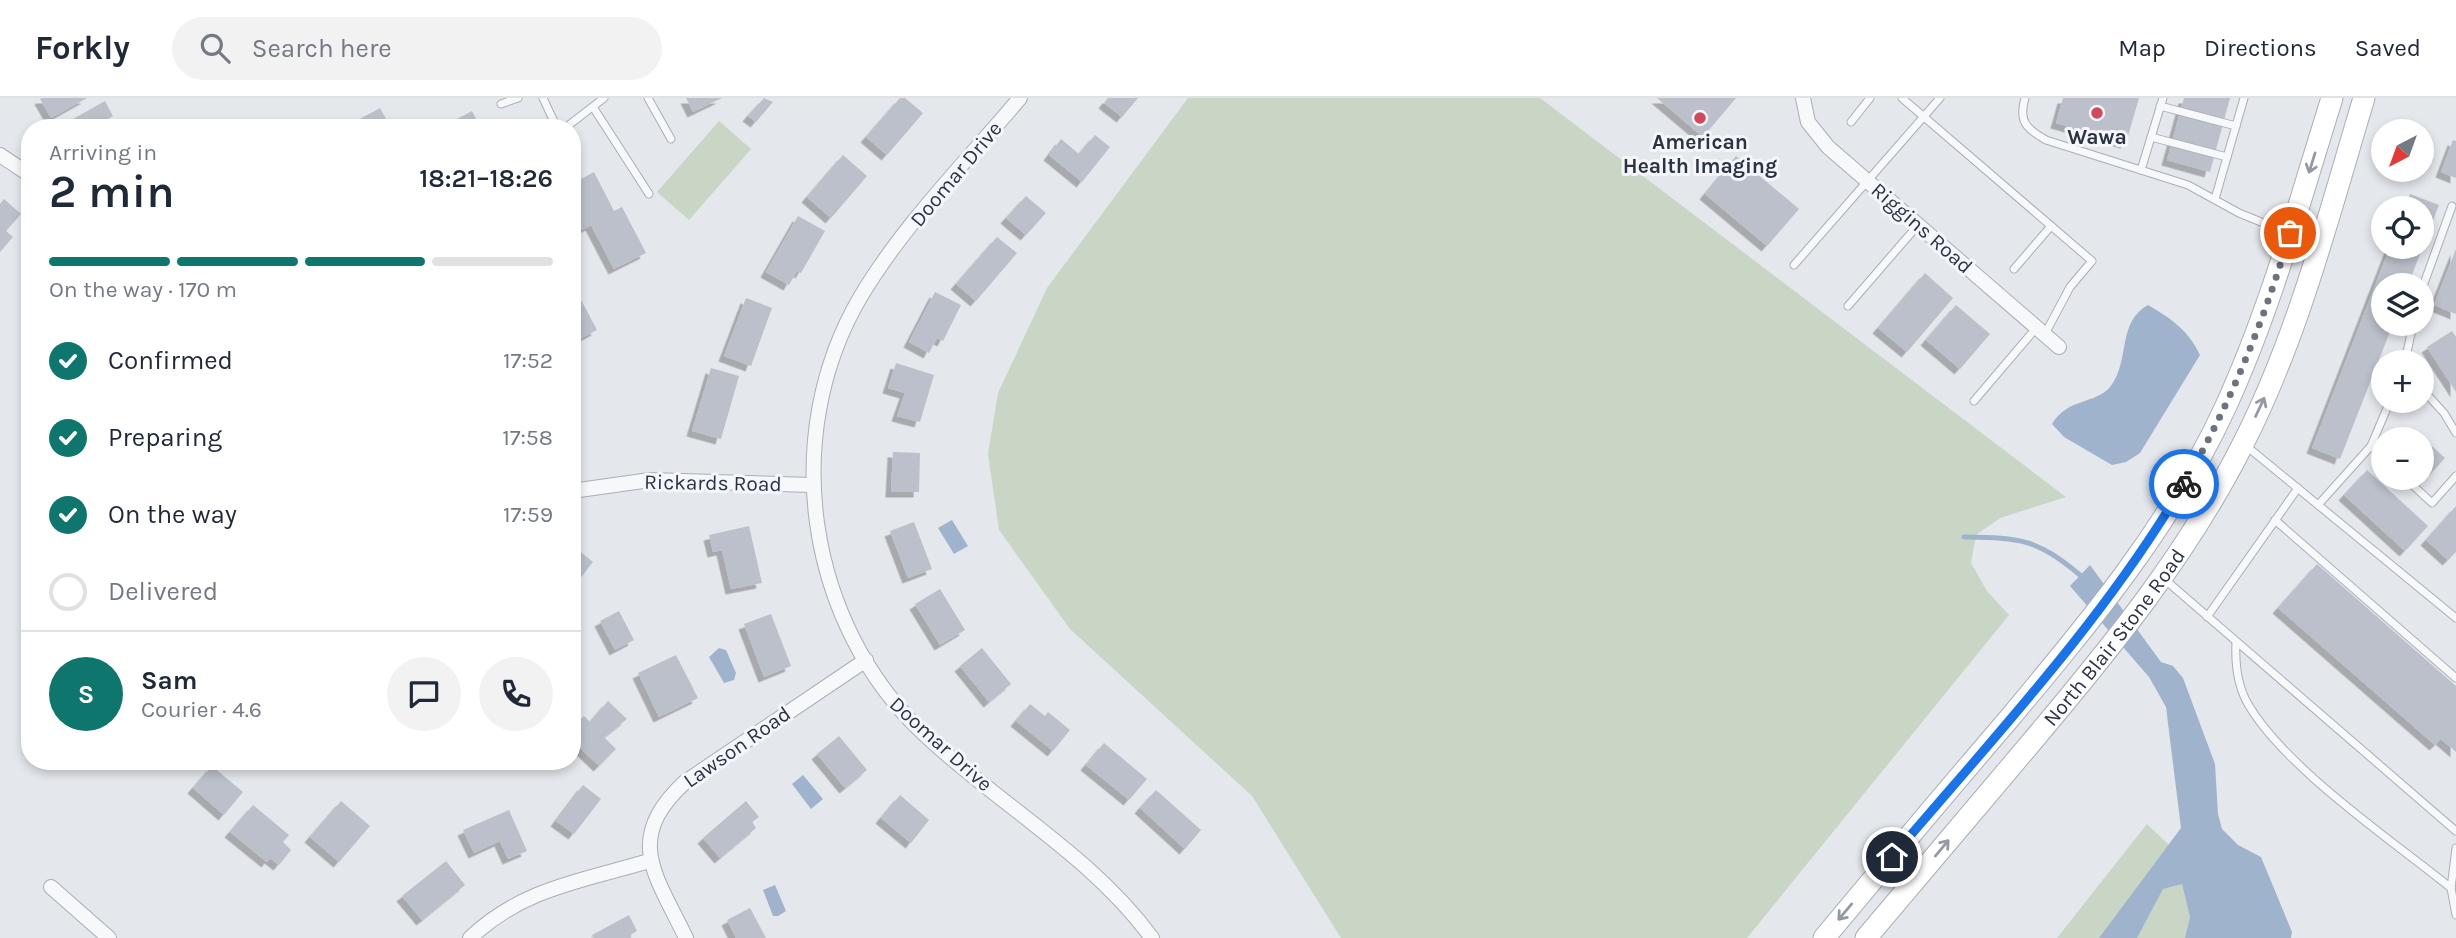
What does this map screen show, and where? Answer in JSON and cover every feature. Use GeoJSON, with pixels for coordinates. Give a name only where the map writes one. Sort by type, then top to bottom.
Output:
{"type":"FeatureCollection","features":[{"type":"Feature","properties":{"kind":"main road","name":"North Blair Stone Road"},"geometry":{"type":"LineString","coordinates":[[1824,938],[2102,608],[2159,527],[2224,411],[2274,286],[2332,98]]}},
{"type":"Feature","properties":{"kind":"main road","name":"North Blair Stone Road"},"geometry":{"type":"LineString","coordinates":[[1866,938],[2136,617],[2244,443],[2274,379],[2305,294],[2364,98]]}},
{"type":"Feature","properties":{"kind":"main road"},"geometry":{"type":"LineString","coordinates":[[2138,557],[2162,578]]}},
{"type":"Feature","properties":{"kind":"street","name":"Doomar Drive"},"geometry":{"type":"LineString","coordinates":[[1020,98],[888,255],[860,298],[840,338],[822,391],[813,448],[816,528],[826,572],[845,623],[884,692],[924,734],[1107,885],[1153,938]]}},
{"type":"Feature","properties":{"kind":"street","name":"Riggins Road"},"geometry":{"type":"LineString","coordinates":[[1803,98],[1808,122],[1817,136],[2059,346]]}},
{"type":"Feature","properties":{"kind":"street"},"geometry":{"type":"LineString","coordinates":[[0,155],[21,169]]}},
{"type":"Feature","properties":{"kind":"street","name":"Rickards Road"},"geometry":{"type":"LineString","coordinates":[[581,490],[650,480],[813,485]]}},
{"type":"Feature","properties":{"kind":"street","name":"Lawson Road"},"geometry":{"type":"LineString","coordinates":[[649,861],[651,833],[667,798],[685,782],[866,660]]}},
{"type":"Feature","properties":{"kind":"street"},"geometry":{"type":"LineString","coordinates":[[470,938],[509,906],[542,891],[649,861],[686,938]]}},
{"type":"Feature","properties":{"kind":"street"},"geometry":{"type":"LineString","coordinates":[[51,887],[109,938]]}},
{"type":"Feature","properties":{"kind":"lane"},"geometry":{"type":"LineString","coordinates":[[501,104],[518,98]]}},
{"type":"Feature","properties":{"kind":"lane"},"geometry":{"type":"LineString","coordinates":[[544,98],[553,119]]}},
{"type":"Feature","properties":{"kind":"lane"},"geometry":{"type":"LineString","coordinates":[[577,119],[604,98]]}},
{"type":"Feature","properties":{"kind":"lane"},"geometry":{"type":"LineString","coordinates":[[648,98],[671,139]]}},
{"type":"Feature","properties":{"kind":"lane"},"geometry":{"type":"LineString","coordinates":[[1852,122],[1870,98]]}},
{"type":"Feature","properties":{"kind":"lane"},"geometry":{"type":"LineString","coordinates":[[1902,98],[2092,261],[2070,287],[2041,331],[1974,401]]}},
{"type":"Feature","properties":{"kind":"lane"},"geometry":{"type":"LineString","coordinates":[[1794,265],[1941,98]]}},
{"type":"Feature","properties":{"kind":"lane"},"geometry":{"type":"LineString","coordinates":[[2025,98],[2022,120],[2027,129],[2046,140],[2188,185],[2239,213],[2290,233]]}},
{"type":"Feature","properties":{"kind":"lane"},"geometry":{"type":"LineString","coordinates":[[2215,198],[2244,98]]}},
{"type":"Feature","properties":{"kind":"lane"},"geometry":{"type":"LineString","coordinates":[[2141,170],[2162,102],[2236,126]]}},
{"type":"Feature","properties":{"kind":"lane"},"geometry":{"type":"LineString","coordinates":[[593,107],[649,194]]}},
{"type":"Feature","properties":{"kind":"lane"},"geometry":{"type":"LineString","coordinates":[[2151,137],[2227,157]]}},
{"type":"Feature","properties":{"kind":"lane"},"geometry":{"type":"LineString","coordinates":[[2428,273],[2452,206]]}},
{"type":"Feature","properties":{"kind":"lane"},"geometry":{"type":"LineString","coordinates":[[1848,306],[1918,225]]}},
{"type":"Feature","properties":{"kind":"lane"},"geometry":{"type":"LineString","coordinates":[[2014,269],[2051,226]]}},
{"type":"Feature","properties":{"kind":"lane"},"geometry":{"type":"LineString","coordinates":[[2434,402],[2444,412],[2456,433]]}},
{"type":"Feature","properties":{"kind":"lane"},"geometry":{"type":"LineString","coordinates":[[2244,443],[2456,618]]}},
{"type":"Feature","properties":{"kind":"lane"},"geometry":{"type":"LineString","coordinates":[[2318,505],[2371,446]]}},
{"type":"Feature","properties":{"kind":"lane"},"geometry":{"type":"LineString","coordinates":[[2418,490],[2432,503],[2456,476]]}},
{"type":"Feature","properties":{"kind":"lane"},"geometry":{"type":"LineString","coordinates":[[2207,617],[2298,488]]}},
{"type":"Feature","properties":{"kind":"lane"},"geometry":{"type":"LineString","coordinates":[[2275,520],[2456,678]]}},
{"type":"Feature","properties":{"kind":"lane"},"geometry":{"type":"LineString","coordinates":[[2162,578],[2456,831]]}},
{"type":"Feature","properties":{"kind":"lane"},"geometry":{"type":"LineString","coordinates":[[2236,642],[2237,677],[2247,704],[2270,735],[2318,780],[2451,888]]}},
{"type":"Feature","properties":{"kind":"lane"},"geometry":{"type":"LineString","coordinates":[[2456,848],[2451,888],[2456,915]]}},
{"type":"Feature","properties":{"kind":"green space"},"geometry":{"type":"Polygon","coordinates":[[[1188,98],[1540,98],[2066,497],[2000,518],[1976,535],[1971,563],[1987,591],[2009,615],[1747,938],[1341,938],[1252,796],[1070,629],[999,530],[988,454],[998,393],[1047,288],[1188,98]]]}},
{"type":"Feature","properties":{"kind":"green space"},"geometry":{"type":"Polygon","coordinates":[[[719,121],[751,149],[689,220],[657,192],[719,121]]]}},
{"type":"Feature","properties":{"kind":"green space"},"geometry":{"type":"Polygon","coordinates":[[[2147,824],[2266,938],[2057,938],[2147,824]]]}},
{"type":"Feature","properties":{"kind":"water"},"geometry":{"type":"Polygon","coordinates":[[[2148,305],[2178,326],[2200,355],[2140,453],[2126,462],[2112,465],[2064,437],[2052,424],[2065,410],[2110,387],[2120,366],[2127,332],[2138,313],[2148,305]]]}},
{"type":"Feature","properties":{"kind":"water"},"geometry":{"type":"Polygon","coordinates":[[[952,520],[968,546],[954,554],[938,528],[952,520]]]}},
{"type":"Feature","properties":{"kind":"water"},"geometry":{"type":"Polygon","coordinates":[[[2090,565],[2161,662],[2173,666],[2183,678],[2215,764],[2218,814],[2222,829],[2238,845],[2261,857],[2292,932],[2291,938],[2185,938],[2190,917],[2182,884],[2163,889],[2137,938],[2099,938],[2181,828],[2166,707],[2149,677],[2070,586],[2090,565]]]}},
{"type":"Feature","properties":{"kind":"water"},"geometry":{"type":"Polygon","coordinates":[[[719,648],[726,650],[736,673],[734,680],[724,683],[709,657],[719,648]]]}},
{"type":"Feature","properties":{"kind":"water"},"geometry":{"type":"Polygon","coordinates":[[[803,775],[823,799],[811,809],[792,784],[803,775]]]}},
{"type":"Feature","properties":{"kind":"water"},"geometry":{"type":"Polygon","coordinates":[[[775,885],[786,911],[778,916],[773,916],[763,890],[775,885]]]}},
{"type":"Feature","properties":{"kind":"building"},"geometry":{"type":"Polygon","coordinates":[[[42,98],[87,98],[51,118],[40,99],[42,98]]]}},
{"type":"Feature","properties":{"kind":"building"},"geometry":{"type":"Polygon","coordinates":[[[686,98],[722,98],[693,112],[686,98]]]}},
{"type":"Feature","properties":{"kind":"building"},"geometry":{"type":"Polygon","coordinates":[[[764,98],[773,102],[756,122],[748,116],[764,98]]]}},
{"type":"Feature","properties":{"kind":"building"},"geometry":{"type":"Polygon","coordinates":[[[900,98],[905,98],[923,113],[887,155],[866,137],[900,98]]]}},
{"type":"Feature","properties":{"kind":"building"},"geometry":{"type":"Polygon","coordinates":[[[1108,98],[1138,98],[1122,117],[1104,103],[1108,98]]]}},
{"type":"Feature","properties":{"kind":"building","name":"American Health Imaging"},"geometry":{"type":"Polygon","coordinates":[[[1657,98],[1736,98],[1703,137],[1657,98]]]}},
{"type":"Feature","properties":{"kind":"building","name":"Wawa"},"geometry":{"type":"Polygon","coordinates":[[[2063,98],[2139,98],[2126,143],[2056,123],[2063,98]]]}},
{"type":"Feature","properties":{"kind":"building","name":"Wawa"},"geometry":{"type":"Polygon","coordinates":[[[2184,98],[2230,98],[2210,172],[2167,160],[2184,98]]]}},
{"type":"Feature","properties":{"kind":"building"},"geometry":{"type":"Polygon","coordinates":[[[105,101],[113,116],[108,119],[73,119],[105,101]]]}},
{"type":"Feature","properties":{"kind":"building"},"geometry":{"type":"Polygon","coordinates":[[[380,108],[386,119],[360,119],[380,108]]]}},
{"type":"Feature","properties":{"kind":"building"},"geometry":{"type":"Polygon","coordinates":[[[472,111],[476,119],[457,119],[472,111]]]}},
{"type":"Feature","properties":{"kind":"building"},"geometry":{"type":"Polygon","coordinates":[[[1095,135],[1110,147],[1082,182],[1049,155],[1061,139],[1079,154],[1095,135]]]}},
{"type":"Feature","properties":{"kind":"building"},"geometry":{"type":"Polygon","coordinates":[[[2453,140],[2456,141],[2456,178],[2441,172],[2453,140]]]}},
{"type":"Feature","properties":{"kind":"building"},"geometry":{"type":"Polygon","coordinates":[[[843,155],[867,176],[831,218],[807,197],[843,155]]]}},
{"type":"Feature","properties":{"kind":"building"},"geometry":{"type":"Polygon","coordinates":[[[1736,156],[1799,209],[1767,246],[1705,194],[1736,156]]]}},
{"type":"Feature","properties":{"kind":"building"},"geometry":{"type":"Polygon","coordinates":[[[594,172],[614,211],[622,207],[646,253],[614,269],[591,225],[581,228],[581,179],[594,172]]]}},
{"type":"Feature","properties":{"kind":"building"},"geometry":{"type":"Polygon","coordinates":[[[1026,196],[1046,213],[1026,235],[1006,218],[1026,196]]]}},
{"type":"Feature","properties":{"kind":"building"},"geometry":{"type":"Polygon","coordinates":[[[4,199],[21,214],[6,231],[13,237],[0,252],[0,204],[4,199]]]}},
{"type":"Feature","properties":{"kind":"building"},"geometry":{"type":"Polygon","coordinates":[[[2434,203],[2439,205],[2434,218],[2434,203]]]}},
{"type":"Feature","properties":{"kind":"building"},"geometry":{"type":"Polygon","coordinates":[[[798,216],[825,231],[801,273],[797,271],[789,285],[766,272],[798,216]]]}},
{"type":"Feature","properties":{"kind":"building"},"geometry":{"type":"Polygon","coordinates":[[[997,237],[1017,253],[976,301],[956,284],[997,237]]]}},
{"type":"Feature","properties":{"kind":"building"},"geometry":{"type":"Polygon","coordinates":[[[2456,249],[2456,314],[2434,305],[2456,249]]]}},
{"type":"Feature","properties":{"kind":"building"},"geometry":{"type":"Polygon","coordinates":[[[2385,259],[2418,259],[2413,273],[2380,273],[2385,259]]]}},
{"type":"Feature","properties":{"kind":"building"},"geometry":{"type":"Polygon","coordinates":[[[1925,273],[1953,298],[1907,352],[1878,328],[1925,273]]]}},
{"type":"Feature","properties":{"kind":"building"},"geometry":{"type":"Polygon","coordinates":[[[935,292],[961,305],[943,341],[937,338],[929,353],[909,342],[935,292]]]}},
{"type":"Feature","properties":{"kind":"building"},"geometry":{"type":"Polygon","coordinates":[[[2371,296],[2371,336],[2388,336],[2383,350],[2371,350],[2371,380],[2340,459],[2312,448],[2371,296]]]}},
{"type":"Feature","properties":{"kind":"building"},"geometry":{"type":"Polygon","coordinates":[[[746,298],[772,308],[751,366],[724,356],[746,298]]]}},
{"type":"Feature","properties":{"kind":"building"},"geometry":{"type":"Polygon","coordinates":[[[581,300],[597,330],[581,338],[581,300]]]}},
{"type":"Feature","properties":{"kind":"building"},"geometry":{"type":"Polygon","coordinates":[[[1956,305],[1990,334],[1960,369],[1926,340],[1956,305]]]}},
{"type":"Feature","properties":{"kind":"building"},"geometry":{"type":"Polygon","coordinates":[[[2452,331],[2456,337],[2456,392],[2434,358],[2434,350],[2427,347],[2452,331]]]}},
{"type":"Feature","properties":{"kind":"building"},"geometry":{"type":"Polygon","coordinates":[[[896,363],[934,375],[920,422],[897,416],[905,393],[888,388],[896,363]]]}},
{"type":"Feature","properties":{"kind":"building"},"geometry":{"type":"Polygon","coordinates":[[[711,368],[739,376],[721,439],[692,431],[711,368]]]}},
{"type":"Feature","properties":{"kind":"building"},"geometry":{"type":"Polygon","coordinates":[[[2434,448],[2445,458],[2434,470],[2434,448]]]}},
{"type":"Feature","properties":{"kind":"building"},"geometry":{"type":"Polygon","coordinates":[[[893,452],[920,453],[919,492],[891,492],[893,452]]]}},
{"type":"Feature","properties":{"kind":"building"},"geometry":{"type":"Polygon","coordinates":[[[2367,470],[2371,474],[2371,490],[2389,490],[2428,526],[2405,551],[2344,495],[2367,470]]]}},
{"type":"Feature","properties":{"kind":"building"},"geometry":{"type":"Polygon","coordinates":[[[2456,506],[2456,552],[2448,560],[2426,540],[2456,506]]]}},
{"type":"Feature","properties":{"kind":"building"},"geometry":{"type":"Polygon","coordinates":[[[914,522],[932,569],[908,578],[890,531],[914,522]]]}},
{"type":"Feature","properties":{"kind":"building"},"geometry":{"type":"Polygon","coordinates":[[[749,526],[762,583],[731,589],[722,550],[713,552],[709,535],[749,526]]]}},
{"type":"Feature","properties":{"kind":"building"},"geometry":{"type":"Polygon","coordinates":[[[581,552],[593,562],[581,577],[581,552]]]}},
{"type":"Feature","properties":{"kind":"building"},"geometry":{"type":"Polygon","coordinates":[[[2317,564],[2456,686],[2456,752],[2441,739],[2435,745],[2278,608],[2317,564]]]}},
{"type":"Feature","properties":{"kind":"building"},"geometry":{"type":"Polygon","coordinates":[[[940,589],[965,630],[940,645],[915,604],[940,589]]]}},
{"type":"Feature","properties":{"kind":"building"},"geometry":{"type":"Polygon","coordinates":[[[619,611],[634,640],[615,650],[600,621],[619,611]]]}},
{"type":"Feature","properties":{"kind":"building"},"geometry":{"type":"Polygon","coordinates":[[[771,614],[791,666],[764,677],[744,624],[771,614]]]}},
{"type":"Feature","properties":{"kind":"building"},"geometry":{"type":"Polygon","coordinates":[[[982,648],[1011,684],[989,702],[960,666],[982,648]]]}},
{"type":"Feature","properties":{"kind":"building"},"geometry":{"type":"Polygon","coordinates":[[[676,655],[698,698],[659,717],[638,673],[676,655]]]}},
{"type":"Feature","properties":{"kind":"building"},"geometry":{"type":"Polygon","coordinates":[[[608,701],[627,719],[604,737],[616,749],[599,766],[581,749],[581,719],[584,716],[590,722],[608,701]]]}},
{"type":"Feature","properties":{"kind":"building"},"geometry":{"type":"Polygon","coordinates":[[[1030,704],[1045,716],[1048,712],[1070,730],[1053,751],[1016,721],[1030,704]]]}},
{"type":"Feature","properties":{"kind":"building"},"geometry":{"type":"Polygon","coordinates":[[[839,736],[867,770],[845,788],[817,754],[839,736]]]}},
{"type":"Feature","properties":{"kind":"building"},"geometry":{"type":"Polygon","coordinates":[[[1104,743],[1147,779],[1129,800],[1086,765],[1104,743]]]}},
{"type":"Feature","properties":{"kind":"building"},"geometry":{"type":"Polygon","coordinates":[[[209,770],[217,770],[243,792],[224,815],[193,788],[209,770]]]}},
{"type":"Feature","properties":{"kind":"building"},"geometry":{"type":"Polygon","coordinates":[[[583,785],[601,799],[574,834],[556,821],[583,785]]]}},
{"type":"Feature","properties":{"kind":"building"},"geometry":{"type":"Polygon","coordinates":[[[1156,790],[1201,830],[1185,849],[1140,808],[1156,790]]]}},
{"type":"Feature","properties":{"kind":"building"},"geometry":{"type":"Polygon","coordinates":[[[900,795],[929,820],[911,843],[881,818],[900,795]]]}},
{"type":"Feature","properties":{"kind":"building"},"geometry":{"type":"Polygon","coordinates":[[[341,801],[370,826],[339,862],[310,837],[341,801]]]}},
{"type":"Feature","properties":{"kind":"building"},"geometry":{"type":"Polygon","coordinates":[[[746,801],[759,817],[752,822],[756,828],[720,858],[703,838],[746,801]]]}},
{"type":"Feature","properties":{"kind":"building"},"geometry":{"type":"Polygon","coordinates":[[[253,805],[289,835],[283,842],[291,850],[279,865],[270,858],[267,862],[230,832],[253,805]]]}},
{"type":"Feature","properties":{"kind":"building"},"geometry":{"type":"Polygon","coordinates":[[[509,810],[527,851],[508,859],[500,841],[474,853],[463,830],[509,810]]]}},
{"type":"Feature","properties":{"kind":"building"},"geometry":{"type":"Polygon","coordinates":[[[446,861],[465,885],[422,920],[402,896],[446,861]]]}},
{"type":"Feature","properties":{"kind":"building"},"geometry":{"type":"Polygon","coordinates":[[[750,908],[766,938],[736,938],[727,920],[750,908]]]}},
{"type":"Feature","properties":{"kind":"building"},"geometry":{"type":"Polygon","coordinates":[[[629,915],[637,931],[630,935],[631,938],[594,938],[592,935],[629,915]]]}},
{"type":"Feature","properties":{"kind":"waterway"},"geometry":{"type":"LineString","coordinates":[[1964,537],[2026,542],[2051,554],[2080,575]]}},
{"type":"Feature","properties":{"kind":"way so far"},"geometry":{"type":"LineString","coordinates":[[2184,484],[2224,411],[2250,350],[2290,233]]}},
{"type":"Feature","properties":{"kind":"place","name":"Wawa"},"geometry":{"type":"Point","coordinates":[2097,113]}},
{"type":"Feature","properties":{"kind":"place","name":"American Health Imaging"},"geometry":{"type":"Point","coordinates":[1700,118]}},
{"type":"Feature","properties":{"kind":"route"},"geometry":{"type":"LineString","coordinates":[[1892,857],[2102,608],[2159,527],[2184,484]]}}]}
